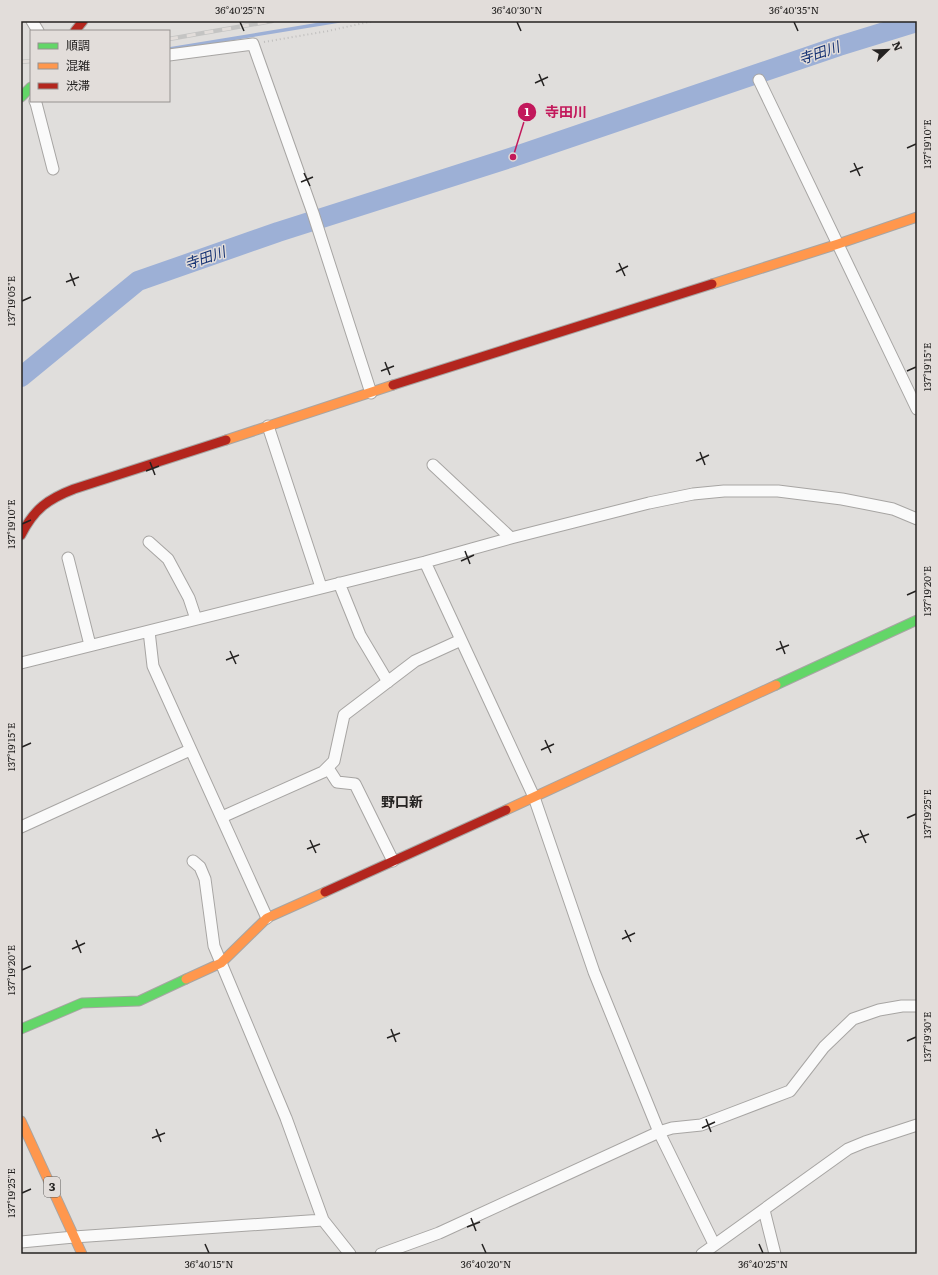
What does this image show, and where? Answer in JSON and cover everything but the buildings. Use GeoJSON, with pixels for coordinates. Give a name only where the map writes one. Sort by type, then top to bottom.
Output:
{"type":"FeatureCollection","features":[{"type":"Feature","properties":{"kind":"street"},"geometry":{"type":"LineString","coordinates":[[32,21],[37,30]]}},
{"type":"Feature","properties":{"kind":"street"},"geometry":{"type":"LineString","coordinates":[[76,30],[83,21]]}},
{"type":"Feature","properties":{"kind":"street"},"geometry":{"type":"LineString","coordinates":[[170,55],[253,44],[313,212],[371,393]]}},
{"type":"Feature","properties":{"kind":"street"},"geometry":{"type":"LineString","coordinates":[[759,80],[917,409]]}},
{"type":"Feature","properties":{"kind":"street"},"geometry":{"type":"LineString","coordinates":[[33,102],[53,169]]}},
{"type":"Feature","properties":{"kind":"street"},"geometry":{"type":"LineString","coordinates":[[21,535],[25,526],[42,504],[51,498],[74,489],[509,348],[838,244],[917,217]]}},
{"type":"Feature","properties":{"kind":"street"},"geometry":{"type":"LineString","coordinates":[[268,426],[321,587]]}},
{"type":"Feature","properties":{"kind":"street"},"geometry":{"type":"LineString","coordinates":[[433,465],[511,538]]}},
{"type":"Feature","properties":{"kind":"street"},"geometry":{"type":"LineString","coordinates":[[21,663],[425,562],[511,538],[649,503],[693,494],[724,491],[778,491],[842,499],[892,509],[917,519]]}},
{"type":"Feature","properties":{"kind":"street"},"geometry":{"type":"LineString","coordinates":[[149,542],[168,559],[189,598],[196,619]]}},
{"type":"Feature","properties":{"kind":"street"},"geometry":{"type":"LineString","coordinates":[[68,558],[90,645]]}},
{"type":"Feature","properties":{"kind":"street"},"geometry":{"type":"LineString","coordinates":[[425,562],[534,797],[594,972],[659,1132],[714,1244]]}},
{"type":"Feature","properties":{"kind":"street"},"geometry":{"type":"LineString","coordinates":[[339,583],[360,635],[388,682]]}},
{"type":"Feature","properties":{"kind":"street"},"geometry":{"type":"LineString","coordinates":[[21,1029],[82,1003],[139,1001],[221,963],[267,918],[534,797],[917,620]]}},
{"type":"Feature","properties":{"kind":"street"},"geometry":{"type":"LineString","coordinates":[[149,631],[153,666],[267,918]]}},
{"type":"Feature","properties":{"kind":"street"},"geometry":{"type":"LineString","coordinates":[[222,817],[323,772],[334,761],[344,715],[415,661],[461,640]]}},
{"type":"Feature","properties":{"kind":"street"},"geometry":{"type":"LineString","coordinates":[[21,827],[190,750]]}},
{"type":"Feature","properties":{"kind":"street"},"geometry":{"type":"LineString","coordinates":[[328,768],[337,782],[355,784],[393,861]]}},
{"type":"Feature","properties":{"kind":"street"},"geometry":{"type":"LineString","coordinates":[[193,861],[200,867],[205,879],[214,946],[286,1118],[323,1220],[350,1254]]}},
{"type":"Feature","properties":{"kind":"street"},"geometry":{"type":"LineString","coordinates":[[381,1254],[439,1233],[659,1132],[672,1128],[701,1125],[790,1091],[824,1047],[853,1019],[879,1010],[902,1006],[917,1006]]}},
{"type":"Feature","properties":{"kind":"street","name":"3"},"geometry":{"type":"LineString","coordinates":[[21,1121],[82,1254]]}},
{"type":"Feature","properties":{"kind":"street"},"geometry":{"type":"LineString","coordinates":[[702,1254],[848,1149],[917,1125]]}},
{"type":"Feature","properties":{"kind":"street"},"geometry":{"type":"LineString","coordinates":[[764,1210],[774,1254]]}},
{"type":"Feature","properties":{"kind":"street"},"geometry":{"type":"LineString","coordinates":[[21,1242],[323,1220]]}},
{"type":"Feature","properties":{"kind":"path"},"geometry":{"type":"LineString","coordinates":[[253,44],[328,31],[373,21]]}},
{"type":"Feature","properties":{"kind":"waterway"},"geometry":{"type":"LineString","coordinates":[[170,49],[339,21]]}},
{"type":"Feature","properties":{"kind":"waterway","name":"寺田川"},"geometry":{"type":"LineString","coordinates":[[21,377],[138,281],[278,232],[513,157],[839,46],[917,22]]}},
{"type":"Feature","properties":{"kind":"railway"},"geometry":{"type":"LineString","coordinates":[[170,39],[272,21]]}},
{"type":"Feature","properties":{"kind":"railway"},"geometry":{"type":"LineString","coordinates":[[21,62],[30,61]]}},
{"type":"Feature","properties":{"kind":"traffic: fast"},"geometry":{"type":"LineString","coordinates":[[21,97],[30,88]]}},
{"type":"Feature","properties":{"kind":"traffic: fast"},"geometry":{"type":"LineString","coordinates":[[776,685],[917,620]]}},
{"type":"Feature","properties":{"kind":"traffic: fast"},"geometry":{"type":"LineString","coordinates":[[21,1029],[82,1003],[139,1001],[186,979]]}},
{"type":"Feature","properties":{"kind":"traffic: slow"},"geometry":{"type":"LineString","coordinates":[[712,284],[917,217]]}},
{"type":"Feature","properties":{"kind":"traffic: slow"},"geometry":{"type":"LineString","coordinates":[[226,440],[393,385]]}},
{"type":"Feature","properties":{"kind":"traffic: slow"},"geometry":{"type":"LineString","coordinates":[[506,810],[776,685]]}},
{"type":"Feature","properties":{"kind":"traffic: slow"},"geometry":{"type":"LineString","coordinates":[[186,979],[221,963],[267,918],[325,892]]}},
{"type":"Feature","properties":{"kind":"traffic: slow"},"geometry":{"type":"LineString","coordinates":[[21,1121],[82,1254]]}},
{"type":"Feature","properties":{"kind":"traffic: jam"},"geometry":{"type":"LineString","coordinates":[[76,30],[83,21]]}},
{"type":"Feature","properties":{"kind":"traffic: jam"},"geometry":{"type":"LineString","coordinates":[[393,385],[712,284]]}},
{"type":"Feature","properties":{"kind":"traffic: jam"},"geometry":{"type":"LineString","coordinates":[[21,535],[31,518],[43,506],[49,501],[65,493],[226,440]]}},
{"type":"Feature","properties":{"kind":"traffic: jam"},"geometry":{"type":"LineString","coordinates":[[325,892],[506,810]]}},
{"type":"Feature","properties":{"kind":"place","name":"寺田川"},"geometry":{"type":"Point","coordinates":[513,157]}},
{"type":"Feature","properties":{"kind":"district","name":"野口新"},"geometry":{"type":"Point","coordinates":[402,802]}}]}
